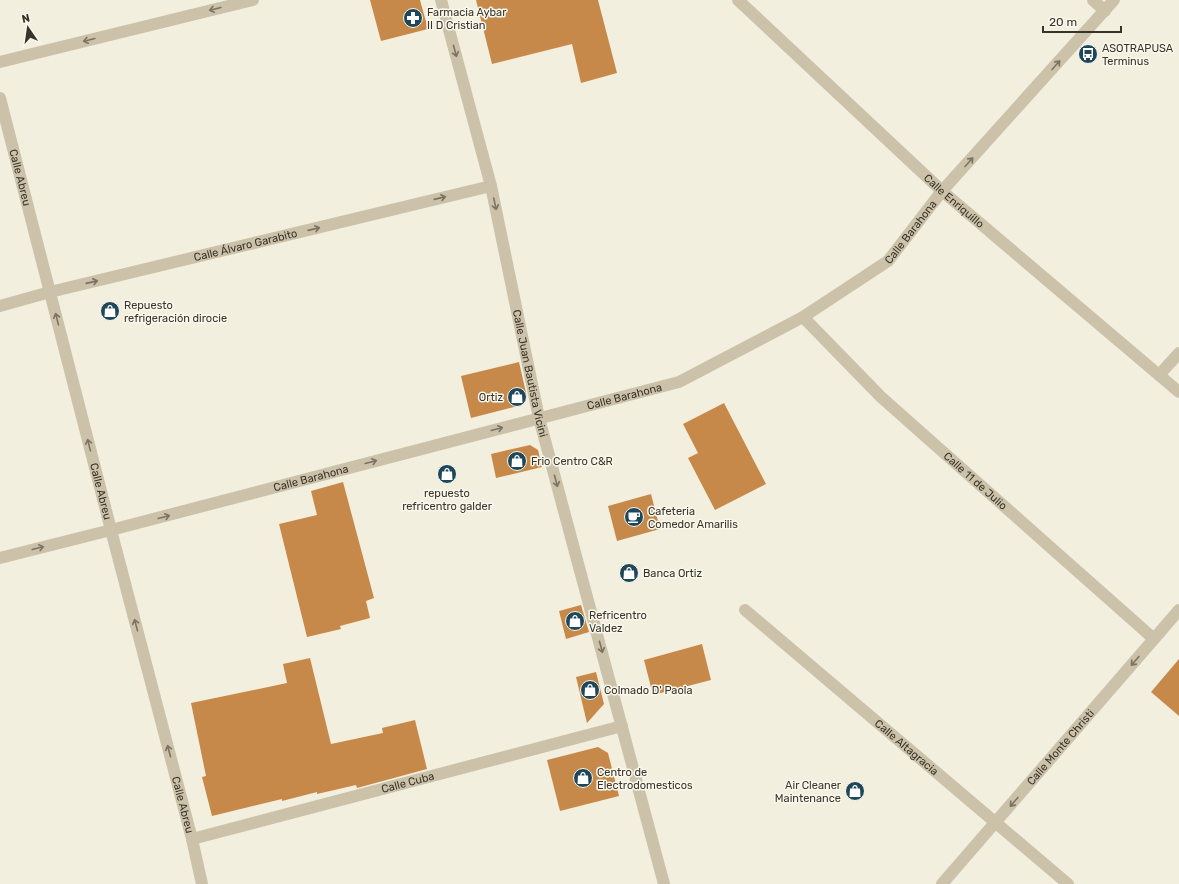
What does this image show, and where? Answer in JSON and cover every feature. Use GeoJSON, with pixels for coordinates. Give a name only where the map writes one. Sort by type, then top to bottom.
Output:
{"type":"FeatureCollection","features":[{"type":"Feature","properties":{"kind":"street"},"geometry":{"type":"LineString","coordinates":[[0,62],[253,0]]}},
{"type":"Feature","properties":{"kind":"street","name":"Calle Juan Bautista Vicini"},"geometry":{"type":"LineString","coordinates":[[441,0],[491,186],[540,418],[664,884]]}},
{"type":"Feature","properties":{"kind":"street","name":"Calle Enriquillo"},"geometry":{"type":"LineString","coordinates":[[738,0],[942,191],[1179,392]]}},
{"type":"Feature","properties":{"kind":"street"},"geometry":{"type":"LineString","coordinates":[[1093,0],[1105,11]]}},
{"type":"Feature","properties":{"kind":"street","name":"Calle Barahona"},"geometry":{"type":"LineString","coordinates":[[0,558],[679,382],[803,317],[888,261],[942,191],[1114,0]]}},
{"type":"Feature","properties":{"kind":"street","name":"Calle Abreu"},"geometry":{"type":"LineString","coordinates":[[0,98],[192,839],[202,884]]}},
{"type":"Feature","properties":{"kind":"street","name":"Calle Álvaro Garabito"},"geometry":{"type":"LineString","coordinates":[[0,306],[50,292],[491,186]]}},
{"type":"Feature","properties":{"kind":"street","name":"Calle 11 de Julio"},"geometry":{"type":"LineString","coordinates":[[803,317],[881,397],[1154,639]]}},
{"type":"Feature","properties":{"kind":"street"},"geometry":{"type":"LineString","coordinates":[[1159,375],[1179,353]]}},
{"type":"Feature","properties":{"kind":"street","name":"Calle Altagracia"},"geometry":{"type":"LineString","coordinates":[[745,610],[1068,884]]}},
{"type":"Feature","properties":{"kind":"street","name":"Calle Monte Christi"},"geometry":{"type":"LineString","coordinates":[[942,884],[1179,610]]}},
{"type":"Feature","properties":{"kind":"street","name":"Calle Cuba"},"geometry":{"type":"LineString","coordinates":[[192,839],[622,726]]}},
{"type":"Feature","properties":{"kind":"building"},"geometry":{"type":"Polygon","coordinates":[[[370,0],[420,0],[428,29],[381,41],[370,0]]]}},
{"type":"Feature","properties":{"kind":"building"},"geometry":{"type":"Polygon","coordinates":[[[476,0],[598,0],[617,73],[581,83],[572,44],[492,64],[476,0]]]}},
{"type":"Feature","properties":{"kind":"building"},"geometry":{"type":"Polygon","coordinates":[[[519,362],[527,397],[522,405],[471,418],[461,376],[519,362]]]}},
{"type":"Feature","properties":{"kind":"building"},"geometry":{"type":"Polygon","coordinates":[[[724,403],[766,484],[715,510],[688,458],[698,453],[683,424],[724,403]]]}},
{"type":"Feature","properties":{"kind":"building","name":"Frio Centro C&R"},"geometry":{"type":"Polygon","coordinates":[[[530,445],[538,450],[542,467],[496,478],[491,454],[530,445]]]}},
{"type":"Feature","properties":{"kind":"building"},"geometry":{"type":"Polygon","coordinates":[[[343,482],[374,598],[366,601],[370,618],[340,626],[341,629],[307,637],[279,524],[317,515],[311,491],[343,482]]]}},
{"type":"Feature","properties":{"kind":"building","name":"Cafeteria Comedor Amarilis"},"geometry":{"type":"Polygon","coordinates":[[[651,494],[660,529],[617,541],[608,506],[651,494]]]}},
{"type":"Feature","properties":{"kind":"building","name":"Refricentro Valdez"},"geometry":{"type":"Polygon","coordinates":[[[581,605],[589,632],[566,639],[559,611],[581,605]]]}},
{"type":"Feature","properties":{"kind":"building"},"geometry":{"type":"Polygon","coordinates":[[[702,644],[711,680],[653,695],[644,660],[702,644]]]}},
{"type":"Feature","properties":{"kind":"building"},"geometry":{"type":"Polygon","coordinates":[[[310,658],[331,744],[383,733],[382,728],[415,720],[427,769],[357,788],[356,785],[317,794],[317,792],[212,816],[202,777],[206,776],[191,703],[287,683],[283,664],[310,658]]]}},
{"type":"Feature","properties":{"kind":"building"},"geometry":{"type":"Polygon","coordinates":[[[1179,659],[1179,716],[1151,692],[1179,659]]]}},
{"type":"Feature","properties":{"kind":"building","name":"Colmado D' Paola"},"geometry":{"type":"Polygon","coordinates":[[[596,672],[604,704],[587,723],[576,677],[596,672]]]}},
{"type":"Feature","properties":{"kind":"building","name":"Centro de Electrodomesticos"},"geometry":{"type":"Polygon","coordinates":[[[598,747],[608,753],[619,796],[560,811],[547,760],[598,747]]]}},
{"type":"Feature","properties":{"kind":"place","name":"Farmacia Aybar II D Cristian"},"geometry":{"type":"Point","coordinates":[413,18]}},
{"type":"Feature","properties":{"kind":"place","name":"ASOTRAPUSA Terminus"},"geometry":{"type":"Point","coordinates":[1088,54]}},
{"type":"Feature","properties":{"kind":"place","name":"Repuesto refrigeración dirocie"},"geometry":{"type":"Point","coordinates":[110,311]}},
{"type":"Feature","properties":{"kind":"place","name":"Ortiz"},"geometry":{"type":"Point","coordinates":[517,397]}},
{"type":"Feature","properties":{"kind":"place","name":"Frio Centro C&R"},"geometry":{"type":"Point","coordinates":[517,461]}},
{"type":"Feature","properties":{"kind":"place","name":"repuesto refricentro galder"},"geometry":{"type":"Point","coordinates":[447,474]}},
{"type":"Feature","properties":{"kind":"place","name":"Cafeteria Comedor Amarilis"},"geometry":{"type":"Point","coordinates":[634,517]}},
{"type":"Feature","properties":{"kind":"place","name":"Banca Ortiz"},"geometry":{"type":"Point","coordinates":[629,573]}},
{"type":"Feature","properties":{"kind":"place","name":"Refricentro Valdez"},"geometry":{"type":"Point","coordinates":[575,621]}},
{"type":"Feature","properties":{"kind":"place","name":"Colmado D' Paola"},"geometry":{"type":"Point","coordinates":[590,690]}},
{"type":"Feature","properties":{"kind":"place","name":"Centro de Electrodomesticos"},"geometry":{"type":"Point","coordinates":[583,778]}},
{"type":"Feature","properties":{"kind":"place","name":"Air Cleaner Maintenance"},"geometry":{"type":"Point","coordinates":[855,791]}}]}
